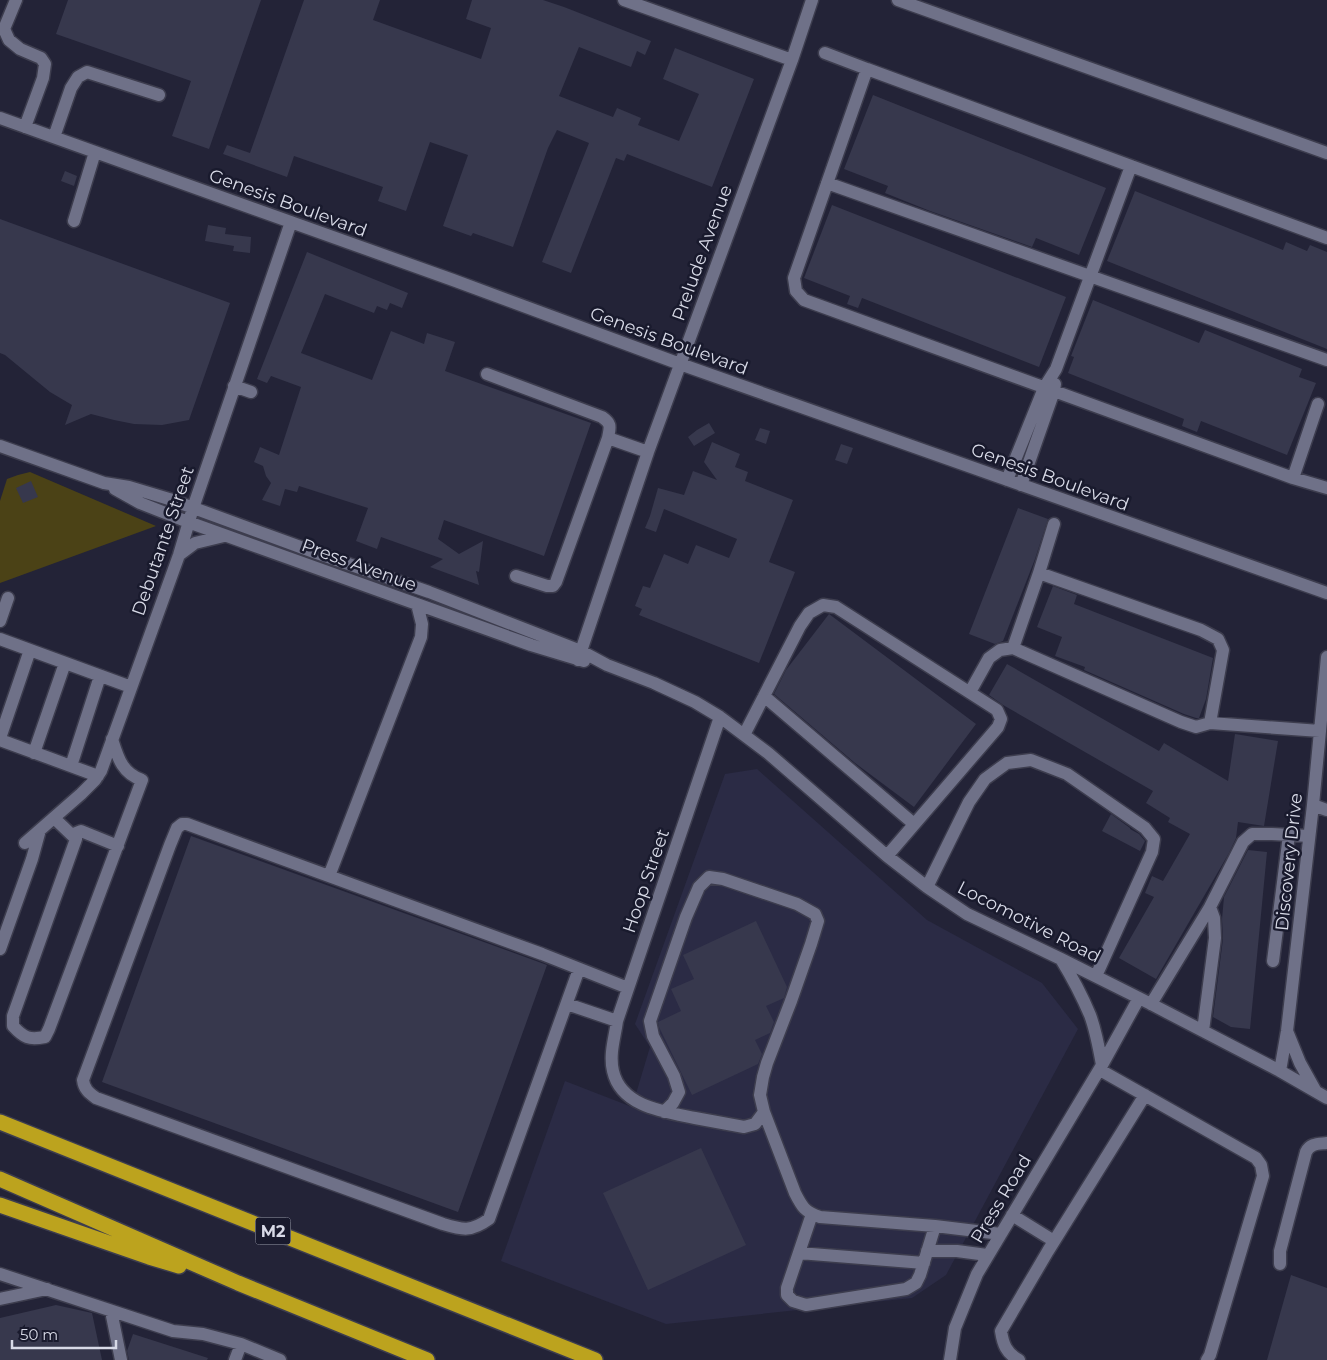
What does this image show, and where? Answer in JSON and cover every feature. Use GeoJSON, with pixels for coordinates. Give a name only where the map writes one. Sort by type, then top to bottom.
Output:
{"type":"FeatureCollection","features":[{"type":"Feature","properties":{"kind":"highway","name":"M2"},"geometry":{"type":"LineString","coordinates":[[0,1122],[547,1341]]}},
{"type":"Feature","properties":{"kind":"highway"},"geometry":{"type":"LineString","coordinates":[[0,1179],[238,1283],[426,1360]]}},
{"type":"Feature","properties":{"kind":"highway"},"geometry":{"type":"LineString","coordinates":[[0,1205],[149,1257],[238,1283]]}},
{"type":"Feature","properties":{"kind":"highway"},"geometry":{"type":"LineString","coordinates":[[547,1341],[579,1360]]}},
{"type":"Feature","properties":{"kind":"highway"},"geometry":{"type":"LineString","coordinates":[[547,1341],[595,1360]]}},
{"type":"Feature","properties":{"kind":"street"},"geometry":{"type":"LineString","coordinates":[[16,0],[4,29],[9,40],[20,49],[41,58],[46,64],[44,78],[25,127]]}},
{"type":"Feature","properties":{"kind":"street"},"geometry":{"type":"LineString","coordinates":[[624,0],[792,60]]}},
{"type":"Feature","properties":{"kind":"street","name":"Prelude Avenue"},"geometry":{"type":"LineString","coordinates":[[579,656],[648,452],[792,60],[812,0]]}},
{"type":"Feature","properties":{"kind":"street"},"geometry":{"type":"LineString","coordinates":[[898,0],[1327,153]]}},
{"type":"Feature","properties":{"kind":"street"},"geometry":{"type":"LineString","coordinates":[[824,53],[1327,238]]}},
{"type":"Feature","properties":{"kind":"street"},"geometry":{"type":"LineString","coordinates":[[868,69],[794,278],[796,291],[804,300],[1293,478],[1327,488]]}},
{"type":"Feature","properties":{"kind":"street"},"geometry":{"type":"LineString","coordinates":[[54,137],[71,88],[78,77],[87,72],[159,95]]}},
{"type":"Feature","properties":{"kind":"street","name":"Genesis Boulevard"},"geometry":{"type":"LineString","coordinates":[[0,118],[292,222],[680,364],[1327,593]]}},
{"type":"Feature","properties":{"kind":"street"},"geometry":{"type":"LineString","coordinates":[[74,221],[95,152]]}},
{"type":"Feature","properties":{"kind":"street"},"geometry":{"type":"LineString","coordinates":[[1021,485],[1049,389],[1131,166]]}},
{"type":"Feature","properties":{"kind":"street"},"geometry":{"type":"LineString","coordinates":[[827,183],[1327,360]]}},
{"type":"Feature","properties":{"kind":"street","name":"Debutante Street"},"geometry":{"type":"LineString","coordinates":[[25,843],[82,794],[101,771],[179,555],[192,508],[292,222]]}},
{"type":"Feature","properties":{"kind":"street"},"geometry":{"type":"LineString","coordinates":[[487,374],[602,417],[610,424],[608,438],[556,582],[553,586],[547,586],[516,576]]}},
{"type":"Feature","properties":{"kind":"street"},"geometry":{"type":"LineString","coordinates":[[234,386],[251,392]]}},
{"type":"Feature","properties":{"kind":"street"},"geometry":{"type":"LineString","coordinates":[[1007,480],[1049,389]]}},
{"type":"Feature","properties":{"kind":"street"},"geometry":{"type":"LineString","coordinates":[[1293,478],[1318,404]]}},
{"type":"Feature","properties":{"kind":"street"},"geometry":{"type":"LineString","coordinates":[[608,438],[648,452]]}},
{"type":"Feature","properties":{"kind":"street","name":"Press Avenue"},"geometry":{"type":"LineString","coordinates":[[0,448],[104,483],[146,492],[429,592],[477,610],[579,656]]}},
{"type":"Feature","properties":{"kind":"street","name":"Press Avenue"},"geometry":{"type":"LineString","coordinates":[[104,483],[140,503],[226,536],[531,645],[579,656],[607,665],[654,683],[695,702],[720,717]]}},
{"type":"Feature","properties":{"kind":"street"},"geometry":{"type":"LineString","coordinates":[[168,514],[174,526],[179,555]]}},
{"type":"Feature","properties":{"kind":"street"},"geometry":{"type":"LineString","coordinates":[[1014,648],[1054,524]]}},
{"type":"Feature","properties":{"kind":"street"},"geometry":{"type":"LineString","coordinates":[[179,555],[194,543],[226,536]]}},
{"type":"Feature","properties":{"kind":"street"},"geometry":{"type":"LineString","coordinates":[[1039,573],[1201,630],[1218,639],[1223,650],[1210,723]]}},
{"type":"Feature","properties":{"kind":"street"},"geometry":{"type":"LineString","coordinates":[[0,621],[8,598]]}},
{"type":"Feature","properties":{"kind":"street"},"geometry":{"type":"LineString","coordinates":[[330,876],[421,637],[422,624],[417,604]]}},
{"type":"Feature","properties":{"kind":"street"},"geometry":{"type":"LineString","coordinates":[[744,735],[800,626],[809,613],[823,605],[836,607],[997,710],[1001,719],[998,727],[887,856]]}},
{"type":"Feature","properties":{"kind":"street"},"geometry":{"type":"LineString","coordinates":[[472,624],[477,610]]}},
{"type":"Feature","properties":{"kind":"street"},"geometry":{"type":"LineString","coordinates":[[0,639],[131,687]]}},
{"type":"Feature","properties":{"kind":"street"},"geometry":{"type":"LineString","coordinates":[[970,692],[989,658],[1000,650],[1014,648],[1196,727],[1210,723],[1320,731]]}},
{"type":"Feature","properties":{"kind":"street"},"geometry":{"type":"LineString","coordinates":[[30,650],[0,739],[98,776]]}},
{"type":"Feature","properties":{"kind":"street","name":"Discovery Drive"},"geometry":{"type":"LineString","coordinates":[[1280,1071],[1287,1031],[1310,836],[1327,657]]}},
{"type":"Feature","properties":{"kind":"street"},"geometry":{"type":"LineString","coordinates":[[34,753],[65,663]]}},
{"type":"Feature","properties":{"kind":"street"},"geometry":{"type":"LineString","coordinates":[[71,766],[100,676]]}},
{"type":"Feature","properties":{"kind":"street"},"geometry":{"type":"LineString","coordinates":[[764,696],[914,824]]}},
{"type":"Feature","properties":{"kind":"street","name":"Locomotive Road"},"geometry":{"type":"LineString","coordinates":[[720,717],[768,753],[887,856],[927,887],[967,914],[1151,1004],[1280,1071],[1327,1098]]}},
{"type":"Feature","properties":{"kind":"street","name":"Hoop Street"},"geometry":{"type":"LineString","coordinates":[[664,1112],[650,1108],[633,1099],[621,1089],[613,1072],[611,1057],[617,1021],[720,717]]}},
{"type":"Feature","properties":{"kind":"street"},"geometry":{"type":"LineString","coordinates":[[54,818],[76,839],[13,1016],[13,1026],[21,1034],[32,1039],[45,1037],[49,1029],[142,780],[134,777],[121,763],[112,739]]}},
{"type":"Feature","properties":{"kind":"street"},"geometry":{"type":"LineString","coordinates":[[927,887],[969,802],[985,780],[1008,763],[1031,760],[1067,774],[1145,828],[1154,839],[1152,852],[1096,976]]}},
{"type":"Feature","properties":{"kind":"street"},"geometry":{"type":"LineString","coordinates":[[1313,805],[1327,810]]}},
{"type":"Feature","properties":{"kind":"street"},"geometry":{"type":"LineString","coordinates":[[579,969],[489,1219],[469,1230],[443,1224],[96,1098],[87,1091],[84,1085],[83,1080],[177,828],[182,824],[330,876],[579,969],[628,988]]}},
{"type":"Feature","properties":{"kind":"street"},"geometry":{"type":"LineString","coordinates":[[0,949],[32,859],[40,830]]}},
{"type":"Feature","properties":{"kind":"street"},"geometry":{"type":"LineString","coordinates":[[74,836],[76,832],[80,831],[118,846]]}},
{"type":"Feature","properties":{"kind":"street"},"geometry":{"type":"LineString","coordinates":[[1151,1004],[1210,907],[1244,842],[1252,834],[1310,836]]}},
{"type":"Feature","properties":{"kind":"street"},"geometry":{"type":"LineString","coordinates":[[1273,962],[1289,835]]}},
{"type":"Feature","properties":{"kind":"street"},"geometry":{"type":"LineString","coordinates":[[664,1112],[673,1103],[679,1092],[674,1076],[653,1036],[650,1021],[686,917],[699,887],[708,877],[722,879],[797,904],[815,914],[818,921],[798,982],[765,1070],[760,1095],[764,1112],[801,1204],[806,1211],[820,1217],[935,1226],[1000,1234]]}},
{"type":"Feature","properties":{"kind":"street"},"geometry":{"type":"LineString","coordinates":[[1203,1031],[1215,938],[1214,918],[1210,907]]}},
{"type":"Feature","properties":{"kind":"street"},"geometry":{"type":"LineString","coordinates":[[1061,959],[1090,1016],[1097,1038],[1101,1067],[1256,1158],[1261,1165],[1263,1176],[1207,1360]]}},
{"type":"Feature","properties":{"kind":"street","name":"Press Road"},"geometry":{"type":"LineString","coordinates":[[950,1360],[955,1328],[977,1274],[1101,1067],[1139,998]]}},
{"type":"Feature","properties":{"kind":"street"},"geometry":{"type":"LineString","coordinates":[[567,1004],[617,1021]]}},
{"type":"Feature","properties":{"kind":"street"},"geometry":{"type":"LineString","coordinates":[[1287,1031],[1300,1063],[1316,1091]]}},
{"type":"Feature","properties":{"kind":"street"},"geometry":{"type":"LineString","coordinates":[[1019,1360],[1006,1350],[1001,1331],[1145,1094]]}},
{"type":"Feature","properties":{"kind":"street"},"geometry":{"type":"LineString","coordinates":[[664,1112],[744,1127],[755,1124],[764,1112]]}},
{"type":"Feature","properties":{"kind":"street"},"geometry":{"type":"LineString","coordinates":[[1280,1264],[1280,1251],[1306,1152],[1308,1147],[1327,1143]]}},
{"type":"Feature","properties":{"kind":"street"},"geometry":{"type":"LineString","coordinates":[[812,1214],[787,1295],[794,1301],[806,1305],[906,1289],[916,1283],[935,1226]]}},
{"type":"Feature","properties":{"kind":"street"},"geometry":{"type":"LineString","coordinates":[[1012,1215],[1054,1241]]}},
{"type":"Feature","properties":{"kind":"street"},"geometry":{"type":"LineString","coordinates":[[799,1253],[925,1257],[957,1251],[988,1255]]}},
{"type":"Feature","properties":{"kind":"street"},"geometry":{"type":"LineString","coordinates":[[0,1274],[173,1331],[203,1334],[241,1344],[280,1360]]}},
{"type":"Feature","properties":{"kind":"street"},"geometry":{"type":"LineString","coordinates":[[0,1300],[47,1290]]}},
{"type":"Feature","properties":{"kind":"street"},"geometry":{"type":"LineString","coordinates":[[111,1311],[121,1360]]}},
{"type":"Feature","properties":{"kind":"street"},"geometry":{"type":"LineString","coordinates":[[235,1360],[241,1344]]}},
{"type":"Feature","properties":{"kind":"shaded area"},"geometry":{"type":"Polygon","coordinates":[[[30,472],[156,526],[0,583],[0,501],[7,479],[30,472]]]}},
{"type":"Feature","properties":{"kind":"shaded area"},"geometry":{"type":"Polygon","coordinates":[[[757,769],[927,920],[1042,983],[1078,1029],[946,1275],[912,1298],[666,1324],[501,1261],[565,1081],[632,1107],[650,1047],[635,1024],[725,774],[757,769]]]}},
{"type":"Feature","properties":{"kind":"building"},"geometry":{"type":"Polygon","coordinates":[[[68,0],[261,0],[209,149],[172,136],[191,81],[56,34],[68,0]]]}},
{"type":"Feature","properties":{"kind":"building"},"geometry":{"type":"Polygon","coordinates":[[[304,0],[380,0],[373,20],[481,59],[491,28],[466,19],[472,0],[543,0],[564,7],[651,41],[645,55],[637,51],[631,67],[579,47],[559,96],[613,117],[617,108],[641,118],[638,125],[679,141],[699,94],[663,79],[675,48],[754,79],[712,187],[627,154],[624,161],[616,158],[571,273],[542,262],[589,143],[557,130],[548,148],[513,247],[473,233],[471,236],[443,226],[468,155],[430,142],[406,211],[378,201],[383,187],[294,156],[287,177],[223,154],[227,145],[250,153],[304,0]]]}},
{"type":"Feature","properties":{"kind":"building"},"geometry":{"type":"Polygon","coordinates":[[[873,95],[1106,188],[1079,255],[1036,238],[1032,247],[930,211],[885,193],[888,186],[844,169],[873,95]]]}},
{"type":"Feature","properties":{"kind":"building"},"geometry":{"type":"Polygon","coordinates":[[[65,171],[77,176],[74,186],[61,181],[65,171]]]}},
{"type":"Feature","properties":{"kind":"building"},"geometry":{"type":"Polygon","coordinates":[[[1135,191],[1283,250],[1286,242],[1307,251],[1310,245],[1327,252],[1327,349],[1107,261],[1135,191]]]}},
{"type":"Feature","properties":{"kind":"building"},"geometry":{"type":"Polygon","coordinates":[[[832,205],[1066,297],[1039,367],[862,298],[858,308],[847,304],[850,296],[804,278],[832,205]]]}},
{"type":"Feature","properties":{"kind":"building"},"geometry":{"type":"Polygon","coordinates":[[[0,219],[230,303],[189,420],[162,425],[134,424],[91,414],[65,425],[72,405],[50,392],[0,353],[0,219]]]}},
{"type":"Feature","properties":{"kind":"building"},"geometry":{"type":"Polygon","coordinates":[[[208,225],[226,228],[225,234],[251,237],[250,253],[233,251],[234,246],[205,241],[208,225]]]}},
{"type":"Feature","properties":{"kind":"building"},"geometry":{"type":"Polygon","coordinates":[[[307,252],[408,293],[402,308],[390,303],[387,310],[377,306],[374,313],[325,294],[301,353],[372,380],[391,331],[424,344],[427,333],[455,342],[445,371],[591,423],[544,556],[444,520],[438,539],[459,554],[483,541],[479,572],[476,571],[479,585],[430,567],[443,559],[381,537],[377,549],[356,541],[368,508],[299,486],[297,492],[285,489],[280,506],[262,500],[271,483],[266,476],[263,466],[254,462],[260,447],[279,455],[301,387],[271,376],[267,383],[257,379],[307,252]]]}},
{"type":"Feature","properties":{"kind":"building"},"geometry":{"type":"Polygon","coordinates":[[[1093,300],[1199,343],[1205,330],[1302,369],[1299,377],[1316,383],[1287,455],[1201,421],[1197,432],[1182,426],[1184,419],[1068,373],[1074,357],[1071,356],[1093,300]]]}},
{"type":"Feature","properties":{"kind":"building"},"geometry":{"type":"Polygon","coordinates":[[[709,423],[715,433],[694,446],[688,437],[709,423]]]}},
{"type":"Feature","properties":{"kind":"building"},"geometry":{"type":"Polygon","coordinates":[[[760,428],[770,431],[766,444],[755,440],[760,428]]]}},
{"type":"Feature","properties":{"kind":"building"},"geometry":{"type":"Polygon","coordinates":[[[712,442],[740,454],[735,467],[748,472],[745,481],[793,500],[769,562],[795,572],[759,663],[639,615],[642,609],[635,606],[643,586],[650,588],[664,554],[688,564],[696,545],[729,558],[737,539],[664,509],[656,532],[645,528],[658,488],[684,495],[693,471],[717,480],[704,462],[712,442]]]}},
{"type":"Feature","properties":{"kind":"building"},"geometry":{"type":"Polygon","coordinates":[[[841,444],[853,448],[847,464],[835,460],[841,444]]]}},
{"type":"Feature","properties":{"kind":"building"},"geometry":{"type":"Polygon","coordinates":[[[31,481],[38,497],[23,503],[16,488],[31,481]]]}},
{"type":"Feature","properties":{"kind":"building"},"geometry":{"type":"Polygon","coordinates":[[[1018,508],[1048,519],[1035,559],[1003,641],[995,644],[969,634],[1018,508]]]}},
{"type":"Feature","properties":{"kind":"building"},"geometry":{"type":"Polygon","coordinates":[[[1053,586],[1077,595],[1074,604],[1213,658],[1206,699],[1199,718],[1184,714],[1084,670],[1085,667],[1055,656],[1062,637],[1037,627],[1053,586]]]}},
{"type":"Feature","properties":{"kind":"building"},"geometry":{"type":"Polygon","coordinates":[[[829,614],[976,724],[914,807],[855,763],[774,694],[786,670],[829,614]]]}},
{"type":"Feature","properties":{"kind":"building"},"geometry":{"type":"Polygon","coordinates":[[[1007,664],[1159,751],[1164,743],[1228,781],[1235,734],[1278,741],[1264,826],[1238,822],[1236,838],[1229,853],[1156,979],[1119,958],[1154,897],[1145,893],[1152,876],[1163,881],[1190,834],[1168,822],[1170,818],[1146,803],[1153,791],[1003,705],[989,695],[1007,664]]]}},
{"type":"Feature","properties":{"kind":"building"},"geometry":{"type":"Polygon","coordinates":[[[1111,814],[1139,834],[1145,841],[1140,851],[1102,831],[1111,814]]]}},
{"type":"Feature","properties":{"kind":"building"},"geometry":{"type":"Polygon","coordinates":[[[191,836],[547,965],[458,1212],[102,1082],[191,836]]]}},
{"type":"Feature","properties":{"kind":"building"},"geometry":{"type":"Polygon","coordinates":[[[1248,850],[1267,852],[1250,1029],[1231,1027],[1213,1017],[1223,939],[1224,897],[1248,850]]]}},
{"type":"Feature","properties":{"kind":"building"},"geometry":{"type":"Polygon","coordinates":[[[756,921],[787,987],[784,998],[766,1006],[774,1022],[770,1033],[755,1040],[762,1054],[758,1064],[692,1095],[658,1022],[681,1011],[671,989],[694,979],[683,955],[756,921]]]}},
{"type":"Feature","properties":{"kind":"building"},"geometry":{"type":"Polygon","coordinates":[[[701,1148],[746,1245],[648,1290],[603,1193],[701,1148]]]}},
{"type":"Feature","properties":{"kind":"building"},"geometry":{"type":"Polygon","coordinates":[[[1291,1275],[1327,1288],[1327,1360],[1267,1360],[1291,1275]]]}},
{"type":"Feature","properties":{"kind":"building"},"geometry":{"type":"Polygon","coordinates":[[[56,1305],[92,1313],[102,1360],[0,1360],[0,1318],[56,1305]]]}},
{"type":"Feature","properties":{"kind":"building"},"geometry":{"type":"Polygon","coordinates":[[[133,1334],[208,1358],[207,1360],[129,1360],[127,1351],[133,1334]]]}}]}
